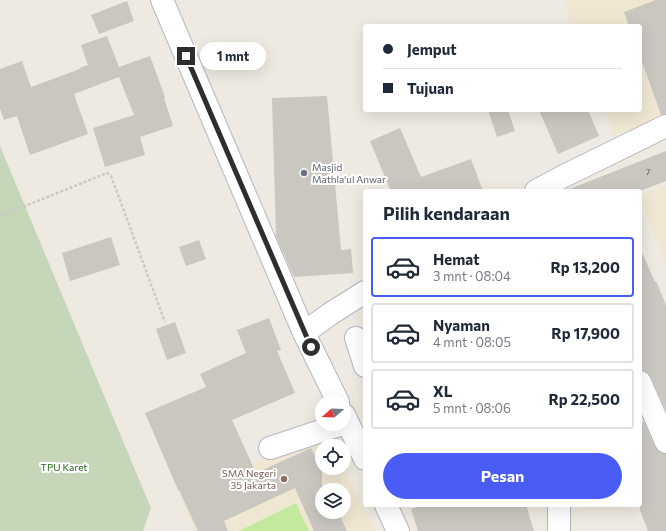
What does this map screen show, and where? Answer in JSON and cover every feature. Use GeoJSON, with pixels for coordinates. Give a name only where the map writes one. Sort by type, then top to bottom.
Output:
{"type":"FeatureCollection","features":[{"type":"Feature","properties":{"kind":"street"},"geometry":{"type":"LineString","coordinates":[[162,0],[221,124],[304,333],[335,395]]}},
{"type":"Feature","properties":{"kind":"street"},"geometry":{"type":"LineString","coordinates":[[544,189],[567,183],[666,126]]}},
{"type":"Feature","properties":{"kind":"street"},"geometry":{"type":"LineString","coordinates":[[304,333],[330,314],[363,293]]}},
{"type":"Feature","properties":{"kind":"street"},"geometry":{"type":"LineString","coordinates":[[356,338],[363,360]]}},
{"type":"Feature","properties":{"kind":"street"},"geometry":{"type":"LineString","coordinates":[[642,387],[666,442]]}},
{"type":"Feature","properties":{"kind":"street"},"geometry":{"type":"LineString","coordinates":[[351,425],[363,454]]}},
{"type":"Feature","properties":{"kind":"street"},"geometry":{"type":"LineString","coordinates":[[270,448],[318,431]]}},
{"type":"Feature","properties":{"kind":"street"},"geometry":{"type":"LineString","coordinates":[[387,507],[398,531]]}},
{"type":"Feature","properties":{"kind":"street"},"geometry":{"type":"LineString","coordinates":[[559,507],[559,531]]}},
{"type":"Feature","properties":{"kind":"path"},"geometry":{"type":"LineString","coordinates":[[0,216],[107,173],[111,176],[165,322]]}},
{"type":"Feature","properties":{"kind":"shaded area"},"geometry":{"type":"Polygon","coordinates":[[[564,0],[666,0],[666,115],[615,136],[606,112],[642,112],[642,24],[570,24],[564,0]]]}},
{"type":"Feature","properties":{"kind":"shaded area"},"geometry":{"type":"Polygon","coordinates":[[[666,185],[666,265],[642,204],[642,194],[666,185]]]}},
{"type":"Feature","properties":{"kind":"shaded area","name":"SMA Negeri 35 Jakarta"},"geometry":{"type":"Polygon","coordinates":[[[324,431],[328,439],[315,439],[315,475],[347,475],[351,483],[315,483],[315,519],[351,519],[351,483],[376,531],[195,531],[180,497],[324,431]]]}},
{"type":"Feature","properties":{"kind":"green space","name":"TPU Karet"},"geometry":{"type":"Polygon","coordinates":[[[0,146],[151,508],[143,531],[0,531],[0,146]]]}},
{"type":"Feature","properties":{"kind":"green space"},"geometry":{"type":"Polygon","coordinates":[[[296,503],[309,531],[239,531],[296,503]]]}},
{"type":"Feature","properties":{"kind":"building"},"geometry":{"type":"Polygon","coordinates":[[[656,0],[666,0],[666,114],[661,115],[642,62],[642,24],[628,24],[624,12],[656,0]]]}},
{"type":"Feature","properties":{"kind":"building"},"geometry":{"type":"Polygon","coordinates":[[[127,1],[134,21],[99,34],[91,15],[127,1]]]}},
{"type":"Feature","properties":{"kind":"building"},"geometry":{"type":"Polygon","coordinates":[[[107,36],[119,67],[150,56],[165,97],[164,98],[173,126],[140,137],[145,155],[105,167],[93,128],[134,115],[119,77],[74,94],[88,134],[30,155],[17,116],[4,120],[0,109],[0,69],[22,61],[31,87],[88,65],[81,45],[107,36]]]}},
{"type":"Feature","properties":{"kind":"building","name":"Masjid Mathla'ul Anwar"},"geometry":{"type":"Polygon","coordinates":[[[327,96],[341,250],[351,249],[353,273],[294,277],[276,236],[272,98],[327,96]]]}},
{"type":"Feature","properties":{"kind":"building"},"geometry":{"type":"Polygon","coordinates":[[[489,112],[509,112],[515,131],[497,137],[489,112]]]}},
{"type":"Feature","properties":{"kind":"building"},"geometry":{"type":"Polygon","coordinates":[[[540,112],[589,112],[599,136],[558,154],[540,112]]]}},
{"type":"Feature","properties":{"kind":"building"},"geometry":{"type":"Polygon","coordinates":[[[400,128],[421,177],[471,159],[482,189],[390,189],[370,141],[400,128]]]}},
{"type":"Feature","properties":{"kind":"building"},"geometry":{"type":"Polygon","coordinates":[[[666,151],[666,181],[642,190],[642,189],[570,189],[666,151]]]}},
{"type":"Feature","properties":{"kind":"building"},"geometry":{"type":"Polygon","coordinates":[[[111,237],[120,265],[70,281],[62,253],[111,237]]]}},
{"type":"Feature","properties":{"kind":"building"},"geometry":{"type":"Polygon","coordinates":[[[199,240],[206,259],[186,266],[179,247],[199,240]]]}},
{"type":"Feature","properties":{"kind":"building"},"geometry":{"type":"Polygon","coordinates":[[[642,253],[666,305],[666,411],[651,377],[647,372],[642,371],[642,253]]]}},
{"type":"Feature","properties":{"kind":"building"},"geometry":{"type":"Polygon","coordinates":[[[269,318],[281,350],[277,351],[295,393],[232,420],[256,473],[311,448],[315,457],[315,475],[322,475],[322,483],[315,483],[315,519],[341,519],[347,531],[314,531],[295,488],[224,521],[228,531],[198,531],[178,490],[145,413],[206,387],[200,374],[246,353],[237,330],[269,318]]]}},
{"type":"Feature","properties":{"kind":"building"},"geometry":{"type":"Polygon","coordinates":[[[175,322],[186,353],[167,360],[156,329],[175,322]]]}},
{"type":"Feature","properties":{"kind":"building"},"geometry":{"type":"Polygon","coordinates":[[[642,422],[644,422],[655,447],[659,452],[666,454],[666,531],[648,531],[640,510],[640,507],[642,507],[642,422]]]}},
{"type":"Feature","properties":{"kind":"building"},"geometry":{"type":"Polygon","coordinates":[[[417,507],[527,507],[534,531],[418,531],[411,509],[417,507]]]}},
{"type":"Feature","properties":{"kind":"place","name":"Masjid Mathla'ul Anwar"},"geometry":{"type":"Point","coordinates":[304,173]}},
{"type":"Feature","properties":{"kind":"place","name":"SMA Negeri 35 Jakarta"},"geometry":{"type":"Point","coordinates":[284,479]}},
{"type":"Feature","properties":{"kind":"route"},"geometry":{"type":"LineString","coordinates":[[186,56],[311,347]]}}]}
